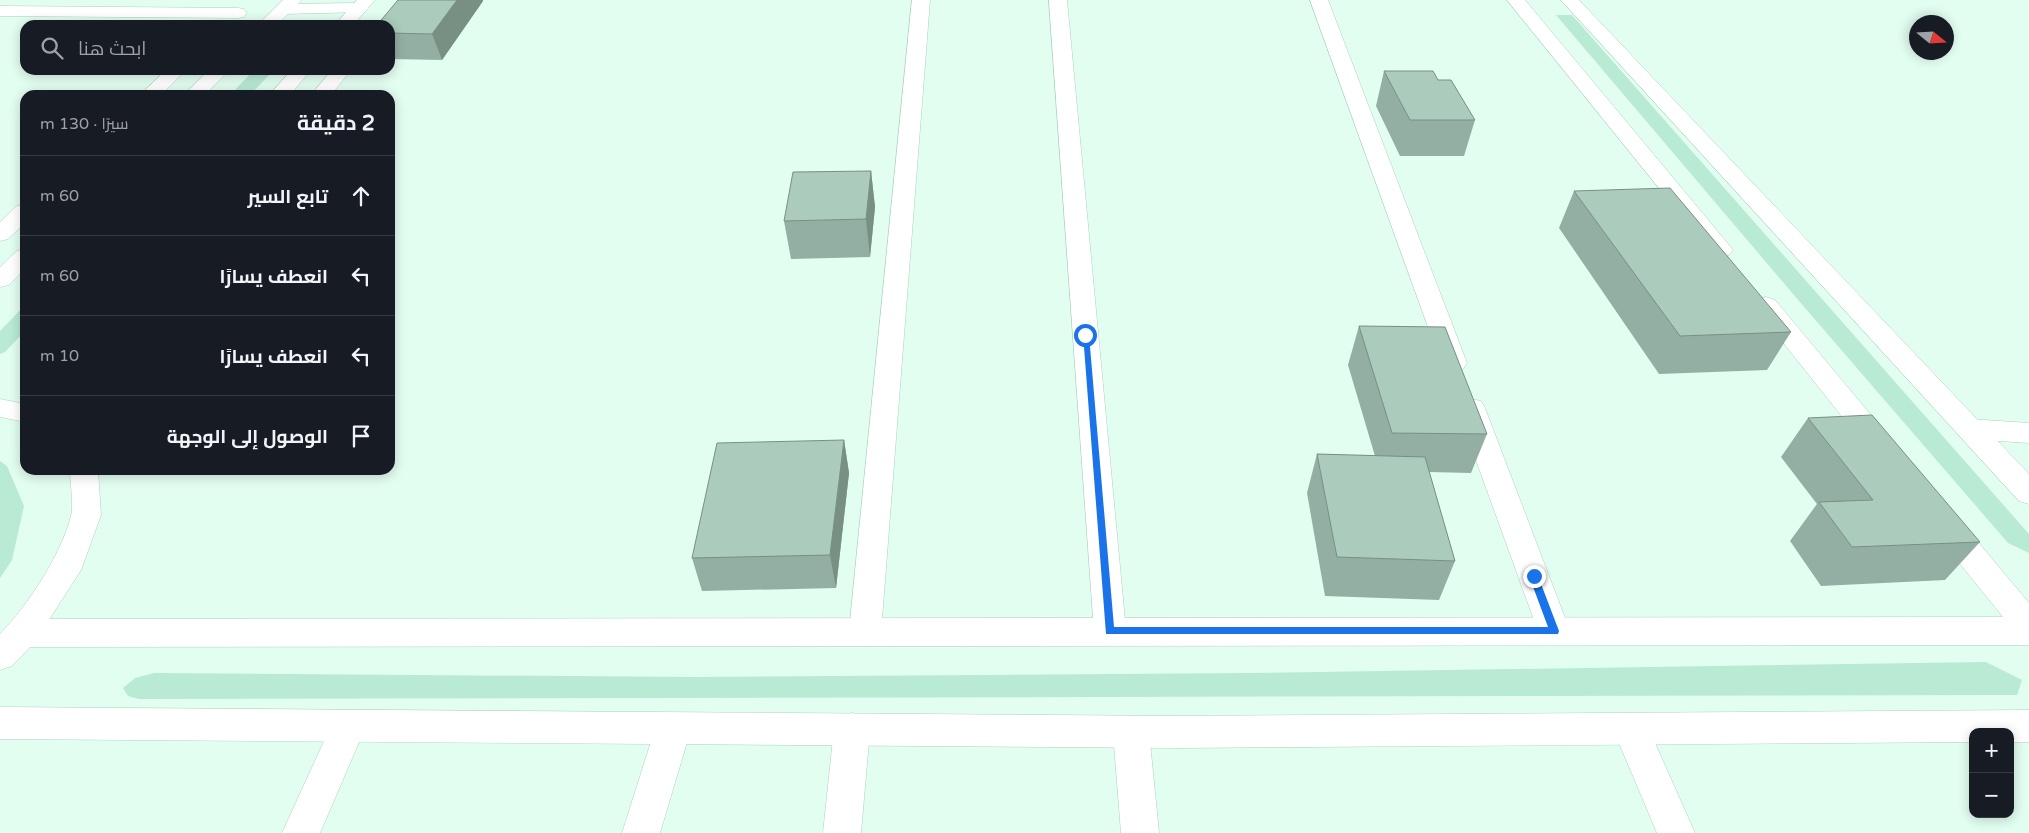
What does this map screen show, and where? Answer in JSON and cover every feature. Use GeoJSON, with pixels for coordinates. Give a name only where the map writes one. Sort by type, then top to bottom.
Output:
{"type":"FeatureCollection","features":[{"type":"Feature","properties":{"kind":"main road"},"geometry":{"type":"LineString","coordinates":[[230,20],[252,0]]}},
{"type":"Feature","properties":{"kind":"main road"},"geometry":{"type":"LineString","coordinates":[[865,632],[921,0]]}},
{"type":"Feature","properties":{"kind":"main road"},"geometry":{"type":"LineString","coordinates":[[1058,0],[1110,631]]}},
{"type":"Feature","properties":{"kind":"main road"},"geometry":{"type":"LineString","coordinates":[[1318,0],[1554,631]]}},
{"type":"Feature","properties":{"kind":"main road"},"geometry":{"type":"LineString","coordinates":[[1516,0],[1896,464]]}},
{"type":"Feature","properties":{"kind":"main road"},"geometry":{"type":"LineString","coordinates":[[1570,0],[2029,493]]}},
{"type":"Feature","properties":{"kind":"main road"},"geometry":{"type":"LineString","coordinates":[[272,20],[288,4],[363,4]]}},
{"type":"Feature","properties":{"kind":"main road"},"geometry":{"type":"LineString","coordinates":[[349,20],[363,4]]}},
{"type":"Feature","properties":{"kind":"main road"},"geometry":{"type":"LineString","coordinates":[[0,11],[238,13]]}},
{"type":"Feature","properties":{"kind":"main road"},"geometry":{"type":"LineString","coordinates":[[155,90],[172,75]]}},
{"type":"Feature","properties":{"kind":"main road"},"geometry":{"type":"LineString","coordinates":[[199,90],[215,75]]}},
{"type":"Feature","properties":{"kind":"main road"},"geometry":{"type":"LineString","coordinates":[[284,90],[297,75]]}},
{"type":"Feature","properties":{"kind":"main road"},"geometry":{"type":"LineString","coordinates":[[325,90],[338,75]]}},
{"type":"Feature","properties":{"kind":"main road"},"geometry":{"type":"LineString","coordinates":[[0,234],[20,216]]}},
{"type":"Feature","properties":{"kind":"main road"},"geometry":{"type":"LineString","coordinates":[[0,280],[20,261]]}},
{"type":"Feature","properties":{"kind":"main road"},"geometry":{"type":"LineString","coordinates":[[0,408],[20,412]]}},
{"type":"Feature","properties":{"kind":"main road"},"geometry":{"type":"LineString","coordinates":[[1970,429],[2029,433]]}},
{"type":"Feature","properties":{"kind":"main road"},"geometry":{"type":"LineString","coordinates":[[0,656],[22,633],[66,570],[86,516],[84,475]]}},
{"type":"Feature","properties":{"kind":"main road"},"geometry":{"type":"LineString","coordinates":[[1934,510],[2029,626]]}},
{"type":"Feature","properties":{"kind":"main road"},"geometry":{"type":"LineString","coordinates":[[22,633],[2029,631]]}},
{"type":"Feature","properties":{"kind":"main road"},"geometry":{"type":"LineString","coordinates":[[0,724],[1131,732],[2029,726]]}},
{"type":"Feature","properties":{"kind":"main road"},"geometry":{"type":"LineString","coordinates":[[301,833],[348,726]]}},
{"type":"Feature","properties":{"kind":"main road"},"geometry":{"type":"LineString","coordinates":[[641,833],[673,728]]}},
{"type":"Feature","properties":{"kind":"main road"},"geometry":{"type":"LineString","coordinates":[[1631,728],[1676,833]]}},
{"type":"Feature","properties":{"kind":"main road"},"geometry":{"type":"LineString","coordinates":[[842,833],[852,729]]}},
{"type":"Feature","properties":{"kind":"main road"},"geometry":{"type":"LineString","coordinates":[[1131,732],[1140,833]]}},
{"type":"Feature","properties":{"kind":"green space"},"geometry":{"type":"Polygon","coordinates":[[[1556,15],[1572,15],[2029,534],[2029,553],[2008,543],[1556,15]]]}},
{"type":"Feature","properties":{"kind":"green space"},"geometry":{"type":"Polygon","coordinates":[[[249,75],[269,75],[255,90],[235,90],[249,75]]]}},
{"type":"Feature","properties":{"kind":"green space"},"geometry":{"type":"Polygon","coordinates":[[[20,310],[20,336],[5,352],[0,354],[0,331],[20,310]]]}},
{"type":"Feature","properties":{"kind":"green space"},"geometry":{"type":"Polygon","coordinates":[[[0,461],[7,466],[24,506],[12,560],[0,578],[0,461]]]}},
{"type":"Feature","properties":{"kind":"green space"},"geometry":{"type":"Polygon","coordinates":[[[1986,662],[2022,680],[2017,695],[139,699],[128,696],[123,688],[135,678],[154,673],[694,677],[1248,673],[1986,662]]]}},
{"type":"Feature","properties":{"kind":"building"},"geometry":{"type":"Polygon","coordinates":[[[398,0],[457,0],[432,34],[395,33],[395,20],[381,20],[398,0]]]}},
{"type":"Feature","properties":{"kind":"building"},"geometry":{"type":"Polygon","coordinates":[[[1384,71],[1433,71],[1438,80],[1451,80],[1475,120],[1410,120],[1384,71]]]}},
{"type":"Feature","properties":{"kind":"building"},"geometry":{"type":"Polygon","coordinates":[[[871,171],[866,219],[784,221],[793,172],[871,171]]]}},
{"type":"Feature","properties":{"kind":"building"},"geometry":{"type":"Polygon","coordinates":[[[1670,188],[1791,332],[1680,336],[1574,191],[1670,188]]]}},
{"type":"Feature","properties":{"kind":"building"},"geometry":{"type":"Polygon","coordinates":[[[1359,326],[1445,327],[1487,434],[1392,433],[1359,326]]]}},
{"type":"Feature","properties":{"kind":"building"},"geometry":{"type":"Polygon","coordinates":[[[1872,415],[1980,542],[1852,547],[1819,502],[1873,500],[1808,418],[1872,415]]]}},
{"type":"Feature","properties":{"kind":"building"},"geometry":{"type":"Polygon","coordinates":[[[844,440],[830,555],[692,558],[717,443],[844,440]]]}},
{"type":"Feature","properties":{"kind":"building"},"geometry":{"type":"Polygon","coordinates":[[[1317,454],[1425,457],[1455,561],[1337,557],[1317,454]]]}},
{"type":"Feature","properties":{"kind":"route"},"geometry":{"type":"LineString","coordinates":[[1085,335],[1110,631],[1554,631],[1534,576]]}}]}
